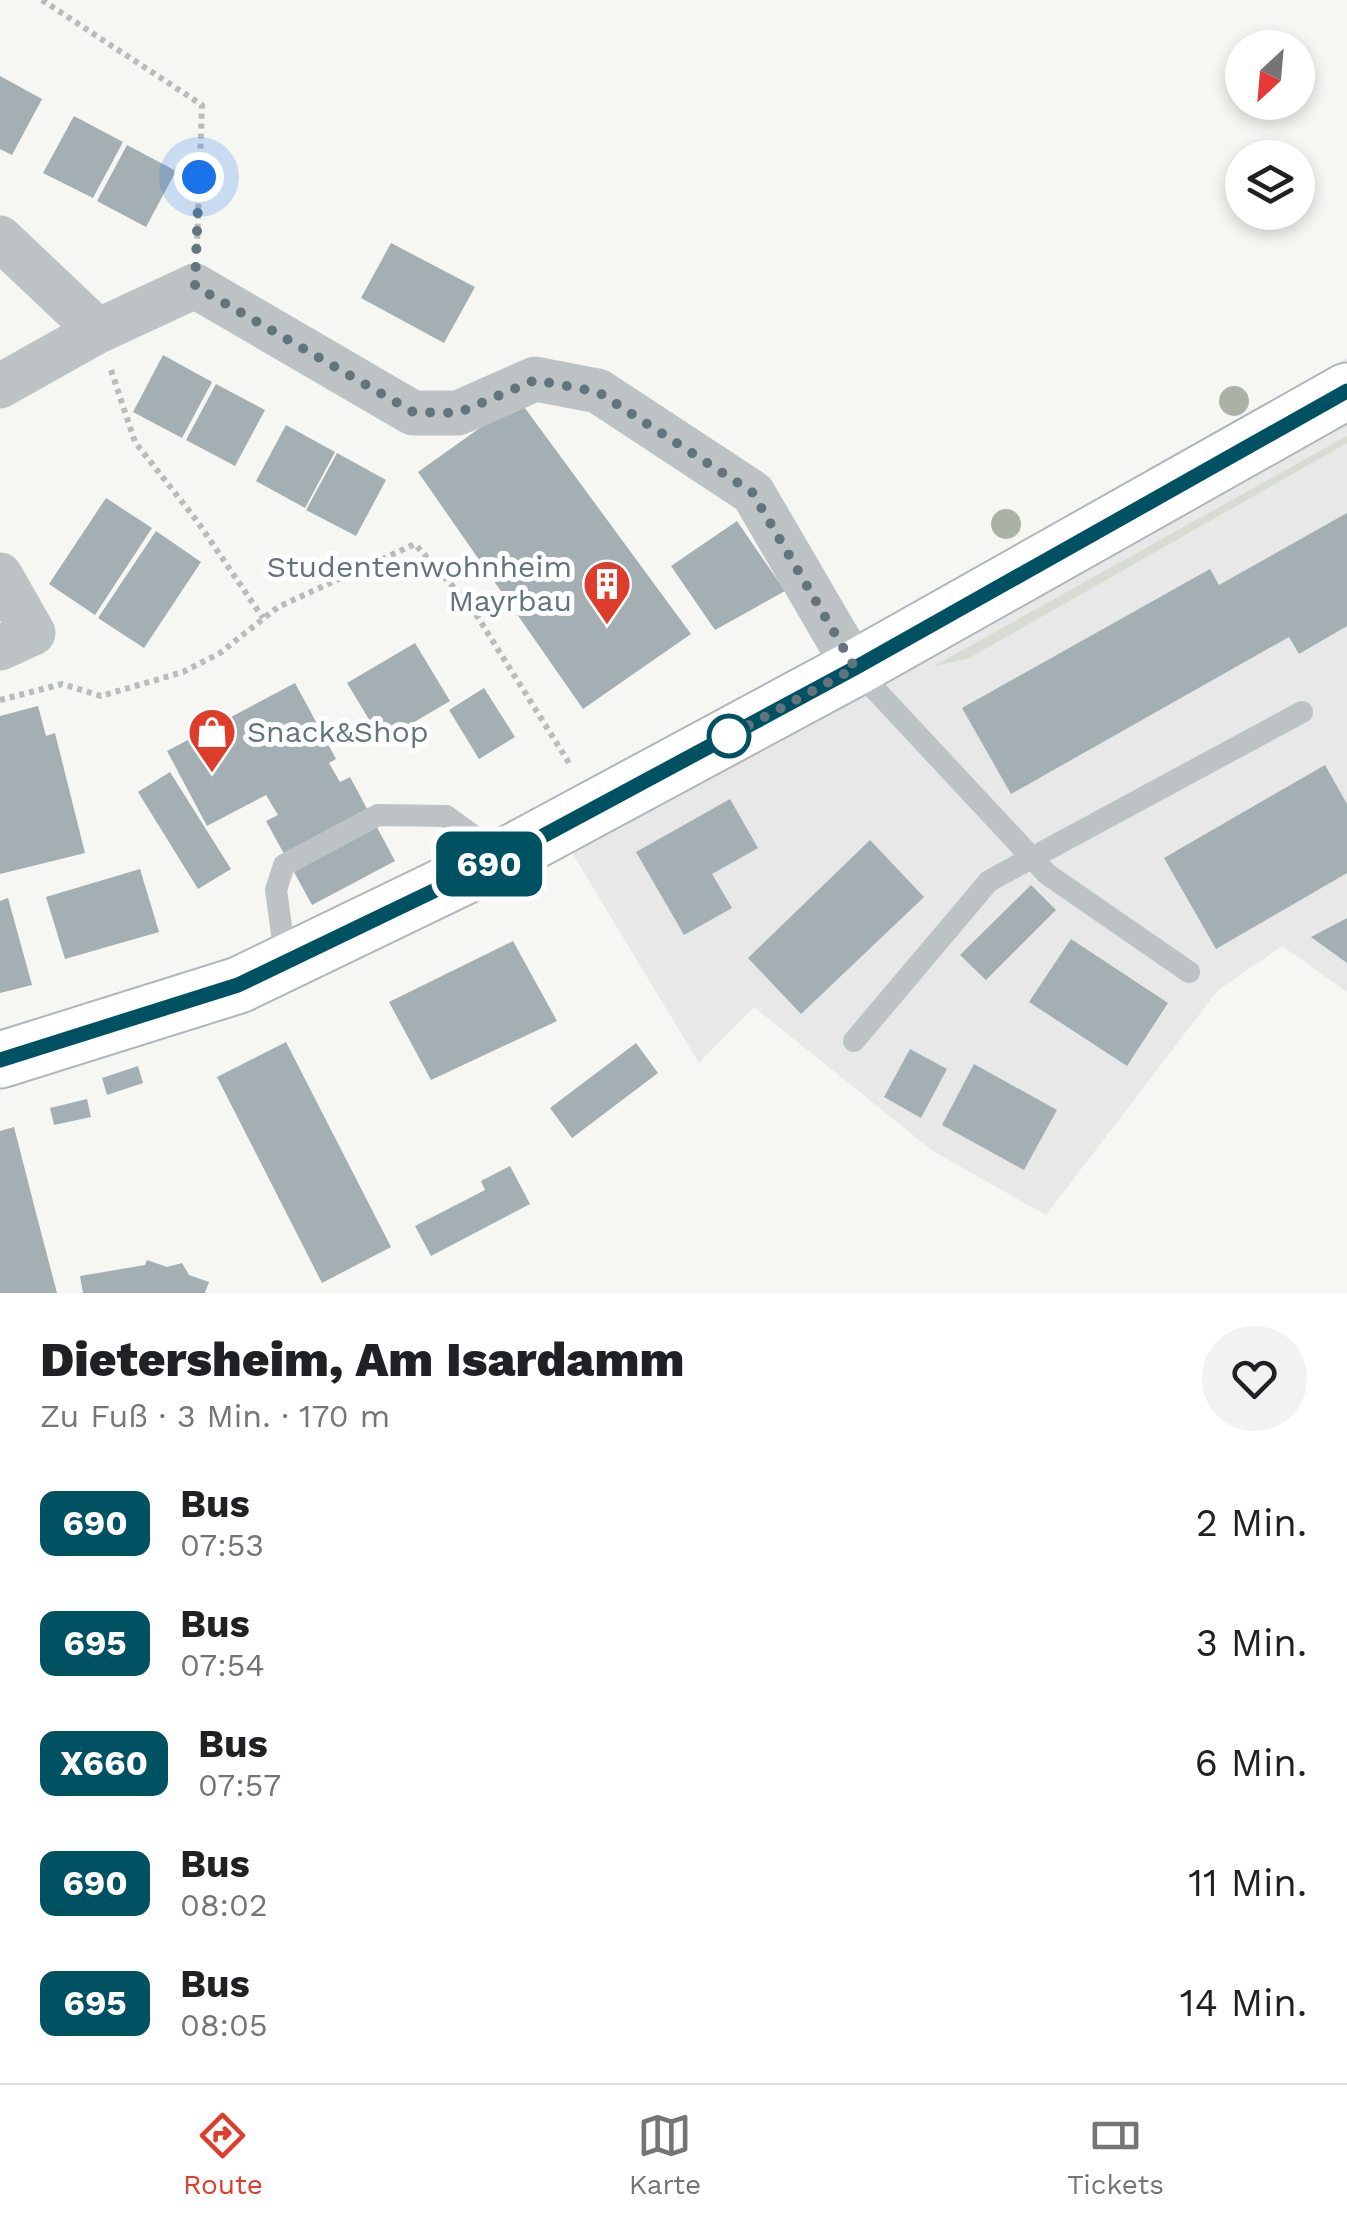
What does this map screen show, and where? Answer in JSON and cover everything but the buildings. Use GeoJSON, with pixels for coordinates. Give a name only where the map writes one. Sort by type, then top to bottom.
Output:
{"type":"FeatureCollection","features":[{"type":"Feature","properties":{"kind":"main road"},"geometry":{"type":"LineString","coordinates":[[0,1060],[238,985],[502,858],[855,668],[1347,391]]}},
{"type":"Feature","properties":{"kind":"street"},"geometry":{"type":"LineString","coordinates":[[0,238],[98,331]]}},
{"type":"Feature","properties":{"kind":"street"},"geometry":{"type":"LineString","coordinates":[[0,386],[98,331],[195,286],[413,412],[458,413],[535,380],[598,392],[752,492],[855,668]]}},
{"type":"Feature","properties":{"kind":"street"},"geometry":{"type":"LineString","coordinates":[[0,575],[33,633],[0,648]]}},
{"type":"Feature","properties":{"kind":"lane"},"geometry":{"type":"LineString","coordinates":[[855,668],[1047,874],[1189,972]]}},
{"type":"Feature","properties":{"kind":"lane"},"geometry":{"type":"LineString","coordinates":[[854,1041],[989,881],[1302,712]]}},
{"type":"Feature","properties":{"kind":"lane"},"geometry":{"type":"LineString","coordinates":[[286,962],[276,890],[284,865],[378,815],[446,816],[502,858]]}},
{"type":"Feature","properties":{"kind":"path"},"geometry":{"type":"LineString","coordinates":[[42,0],[202,104],[195,286]]}},
{"type":"Feature","properties":{"kind":"path"},"geometry":{"type":"LineString","coordinates":[[98,331],[135,442],[197,521],[263,618]]}},
{"type":"Feature","properties":{"kind":"path"},"geometry":{"type":"LineString","coordinates":[[0,700],[62,684],[101,696],[182,672],[220,653],[263,618],[314,589],[415,544],[472,608],[592,809]]}},
{"type":"Feature","properties":{"kind":"shaded area"},"geometry":{"type":"Polygon","coordinates":[[[1347,358],[1347,992],[1282,946],[1218,990],[1046,1215],[933,1151],[754,1007],[699,1063],[571,851],[915,667],[884,623],[1347,358]]]}},
{"type":"Feature","properties":{"kind":"shaded area"},"geometry":{"type":"Polygon","coordinates":[[[1347,436],[1347,443],[969,658],[932,667],[1347,436]]]}},
{"type":"Feature","properties":{"kind":"bus line","name":"690"},"geometry":{"type":"LineString","coordinates":[[0,1060],[238,985],[502,858],[855,668],[1347,391]]}},
{"type":"Feature","properties":{"kind":"place","name":"Studentenwohnheim Mayrbau"},"geometry":{"type":"Point","coordinates":[607,626]}},
{"type":"Feature","properties":{"kind":"place","name":"Snack&Shop"},"geometry":{"type":"Point","coordinates":[212,774]}},
{"type":"Feature","properties":{"kind":"route"},"geometry":{"type":"LineString","coordinates":[[199,177],[195,286],[413,412],[458,413],[535,380],[598,392],[752,492],[855,668],[729,736]]}}]}
